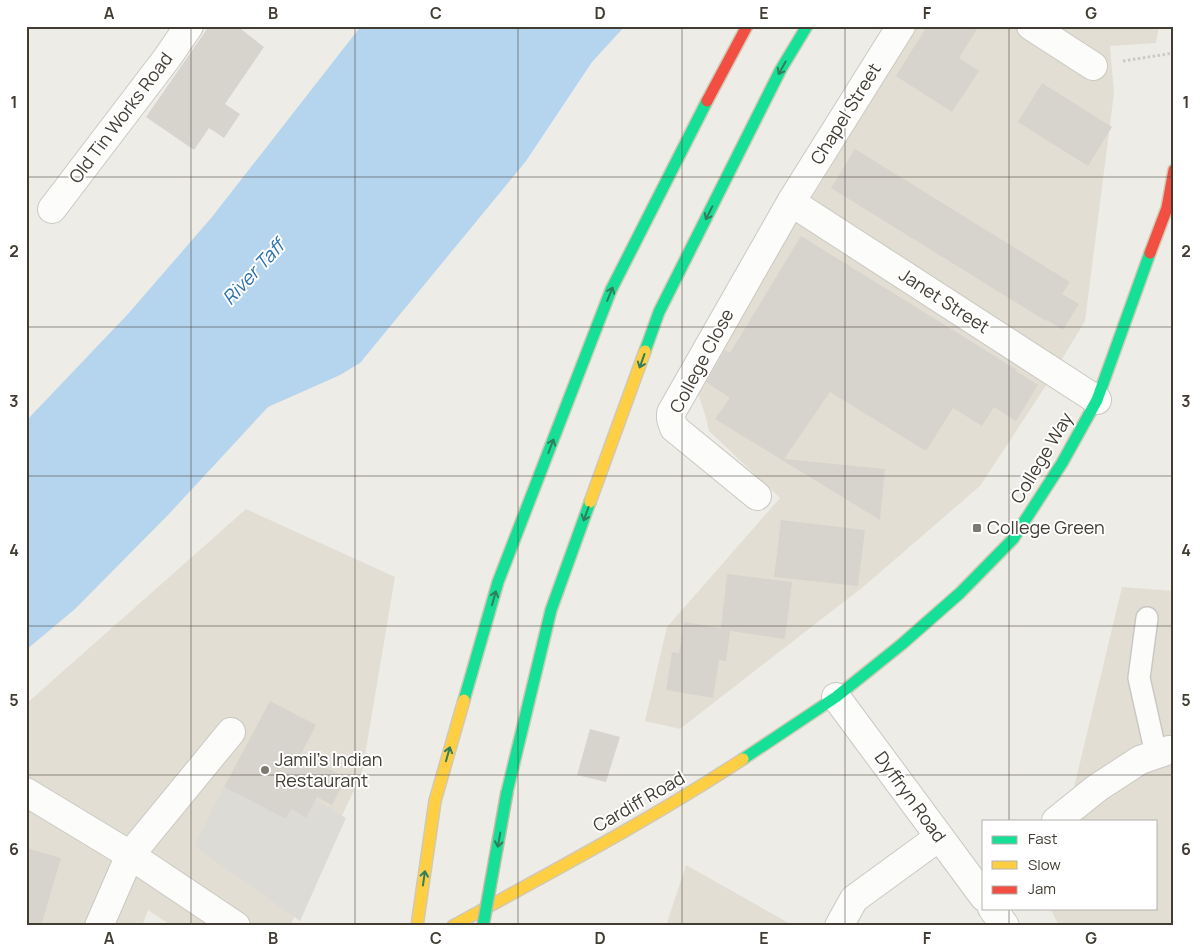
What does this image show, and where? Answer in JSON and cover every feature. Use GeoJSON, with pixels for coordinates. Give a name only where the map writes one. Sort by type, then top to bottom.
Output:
{"type":"FeatureCollection","features":[{"type":"Feature","properties":{"kind":"main road"},"geometry":{"type":"LineString","coordinates":[[417,926],[435,801],[498,582],[611,290],[747,26]]}},
{"type":"Feature","properties":{"kind":"main road"},"geometry":{"type":"LineString","coordinates":[[483,926],[507,792],[551,610],[659,312],[782,68],[807,26]]}},
{"type":"Feature","properties":{"kind":"main road","name":"College Way"},"geometry":{"type":"LineString","coordinates":[[836,697],[902,644],[960,593],[1013,539],[1062,464],[1097,400],[1167,208],[1174,170]]}},
{"type":"Feature","properties":{"kind":"main road","name":"Cardiff Road"},"geometry":{"type":"LineString","coordinates":[[453,926],[706,784],[836,697]]}},
{"type":"Feature","properties":{"kind":"street","name":"Old Tin Works Road"},"geometry":{"type":"LineString","coordinates":[[52,209],[167,58],[189,26]]}},
{"type":"Feature","properties":{"kind":"street","name":"Chapel Street"},"geometry":{"type":"LineString","coordinates":[[791,202],[901,26]]}},
{"type":"Feature","properties":{"kind":"street"},"geometry":{"type":"LineString","coordinates":[[1031,26],[1093,66]]}},
{"type":"Feature","properties":{"kind":"street","name":"Janet Street"},"geometry":{"type":"LineString","coordinates":[[791,202],[1097,400]]}},
{"type":"Feature","properties":{"kind":"street","name":"College Close"},"geometry":{"type":"LineString","coordinates":[[757,496],[674,428],[671,414],[791,202]]}},
{"type":"Feature","properties":{"kind":"street","name":"Dyffryn Road"},"geometry":{"type":"LineString","coordinates":[[836,697],[939,837],[980,885]]}},
{"type":"Feature","properties":{"kind":"street"},"geometry":{"type":"LineString","coordinates":[[100,926],[130,855],[231,732]]}},
{"type":"Feature","properties":{"kind":"street"},"geometry":{"type":"LineString","coordinates":[[1057,820],[1104,783],[1140,760],[1165,752]]}},
{"type":"Feature","properties":{"kind":"street"},"geometry":{"type":"LineString","coordinates":[[26,792],[130,855],[236,926]]}},
{"type":"Feature","properties":{"kind":"street"},"geometry":{"type":"LineString","coordinates":[[839,926],[854,899],[939,837]]}},
{"type":"Feature","properties":{"kind":"street"},"geometry":{"type":"LineString","coordinates":[[993,910],[1005,926]]}},
{"type":"Feature","properties":{"kind":"lane"},"geometry":{"type":"LineString","coordinates":[[1147,618],[1138,678],[1165,752]]}},
{"type":"Feature","properties":{"kind":"path"},"geometry":{"type":"LineString","coordinates":[[1093,66],[1174,53]]}},
{"type":"Feature","properties":{"kind":"shaded area"},"geometry":{"type":"Polygon","coordinates":[[[917,26],[1159,26],[1156,43],[1110,46],[1114,93],[1085,321],[1047,384],[980,486],[863,587],[680,729],[645,721],[667,627],[780,498],[709,431],[697,390],[720,347],[917,26]]]}},
{"type":"Feature","properties":{"kind":"shaded area"},"geometry":{"type":"Polygon","coordinates":[[[246,509],[395,577],[362,773],[290,926],[172,926],[148,910],[142,926],[26,926],[26,704],[246,509]]]}},
{"type":"Feature","properties":{"kind":"shaded area"},"geometry":{"type":"Polygon","coordinates":[[[1122,587],[1174,591],[1174,926],[1059,926],[1051,910],[1158,910],[1158,820],[1066,820],[1122,587]]]}},
{"type":"Feature","properties":{"kind":"shaded area"},"geometry":{"type":"Polygon","coordinates":[[[224,787],[286,819],[291,809],[306,817],[316,800],[346,818],[300,921],[194,846],[224,787]]]}},
{"type":"Feature","properties":{"kind":"shaded area"},"geometry":{"type":"Polygon","coordinates":[[[686,865],[794,926],[666,926],[686,865]]]}},
{"type":"Feature","properties":{"kind":"water","name":"River Taff"},"geometry":{"type":"Polygon","coordinates":[[[361,26],[625,26],[592,62],[526,161],[360,363],[340,375],[268,407],[168,515],[75,609],[26,650],[26,421],[128,314],[212,217],[361,26]]]}},
{"type":"Feature","properties":{"kind":"building"},"geometry":{"type":"Polygon","coordinates":[[[209,26],[237,26],[264,47],[225,104],[240,114],[224,138],[209,128],[194,150],[146,117],[209,26]]]}},
{"type":"Feature","properties":{"kind":"building"},"geometry":{"type":"Polygon","coordinates":[[[927,26],[979,26],[959,58],[979,71],[952,112],[896,76],[927,26]]]}},
{"type":"Feature","properties":{"kind":"building"},"geometry":{"type":"Polygon","coordinates":[[[1042,83],[1112,127],[1088,166],[1018,122],[1042,83]]]}},
{"type":"Feature","properties":{"kind":"building"},"geometry":{"type":"Polygon","coordinates":[[[855,149],[1070,282],[1062,294],[1079,304],[1063,330],[831,188],[855,149]]]}},
{"type":"Feature","properties":{"kind":"building"},"geometry":{"type":"Polygon","coordinates":[[[801,236],[1017,370],[1038,385],[1016,421],[994,407],[982,426],[953,408],[926,451],[830,392],[784,459],[885,469],[880,520],[715,419],[730,398],[706,382],[725,350],[730,353],[801,236]]]}},
{"type":"Feature","properties":{"kind":"building"},"geometry":{"type":"Polygon","coordinates":[[[781,520],[865,530],[858,586],[774,577],[781,520]]]}},
{"type":"Feature","properties":{"kind":"building"},"geometry":{"type":"Polygon","coordinates":[[[727,574],[792,582],[785,639],[730,631],[726,661],[719,660],[713,698],[666,690],[672,652],[679,653],[684,622],[721,628],[727,574]]]}},
{"type":"Feature","properties":{"kind":"building"},"geometry":{"type":"Polygon","coordinates":[[[270,701],[316,725],[301,754],[346,778],[332,805],[317,797],[306,818],[291,809],[286,819],[224,787],[270,701]]]}},
{"type":"Feature","properties":{"kind":"building"},"geometry":{"type":"Polygon","coordinates":[[[590,729],[620,737],[606,782],[577,775],[590,729]]]}},
{"type":"Feature","properties":{"kind":"building"},"geometry":{"type":"Polygon","coordinates":[[[26,848],[61,858],[41,926],[26,926],[26,848]]]}},
{"type":"Feature","properties":{"kind":"traffic: fast"},"geometry":{"type":"LineString","coordinates":[[645,351],[659,312],[781,69],[807,26]]}},
{"type":"Feature","properties":{"kind":"traffic: fast"},"geometry":{"type":"LineString","coordinates":[[464,700],[498,582],[611,290],[707,101]]}},
{"type":"Feature","properties":{"kind":"traffic: fast"},"geometry":{"type":"LineString","coordinates":[[743,759],[836,697],[902,644],[960,593],[1013,539],[1062,463],[1097,400],[1150,253]]}},
{"type":"Feature","properties":{"kind":"traffic: fast"},"geometry":{"type":"LineString","coordinates":[[507,792],[551,610],[590,502]]}},
{"type":"Feature","properties":{"kind":"traffic: fast"},"geometry":{"type":"LineString","coordinates":[[483,926],[507,792]]}},
{"type":"Feature","properties":{"kind":"traffic: slow"},"geometry":{"type":"LineString","coordinates":[[590,502],[645,351]]}},
{"type":"Feature","properties":{"kind":"traffic: slow"},"geometry":{"type":"LineString","coordinates":[[417,926],[435,801],[464,700]]}},
{"type":"Feature","properties":{"kind":"traffic: slow"},"geometry":{"type":"LineString","coordinates":[[453,926],[636,824],[743,759]]}},
{"type":"Feature","properties":{"kind":"traffic: jam"},"geometry":{"type":"LineString","coordinates":[[707,101],[747,26]]}},
{"type":"Feature","properties":{"kind":"traffic: jam"},"geometry":{"type":"LineString","coordinates":[[1150,253],[1167,208],[1174,170]]}},
{"type":"Feature","properties":{"kind":"place","name":"College Green"},"geometry":{"type":"Point","coordinates":[977,528]}},
{"type":"Feature","properties":{"kind":"place","name":"Jamil's Indian Restaurant"},"geometry":{"type":"Point","coordinates":[265,770]}}]}
